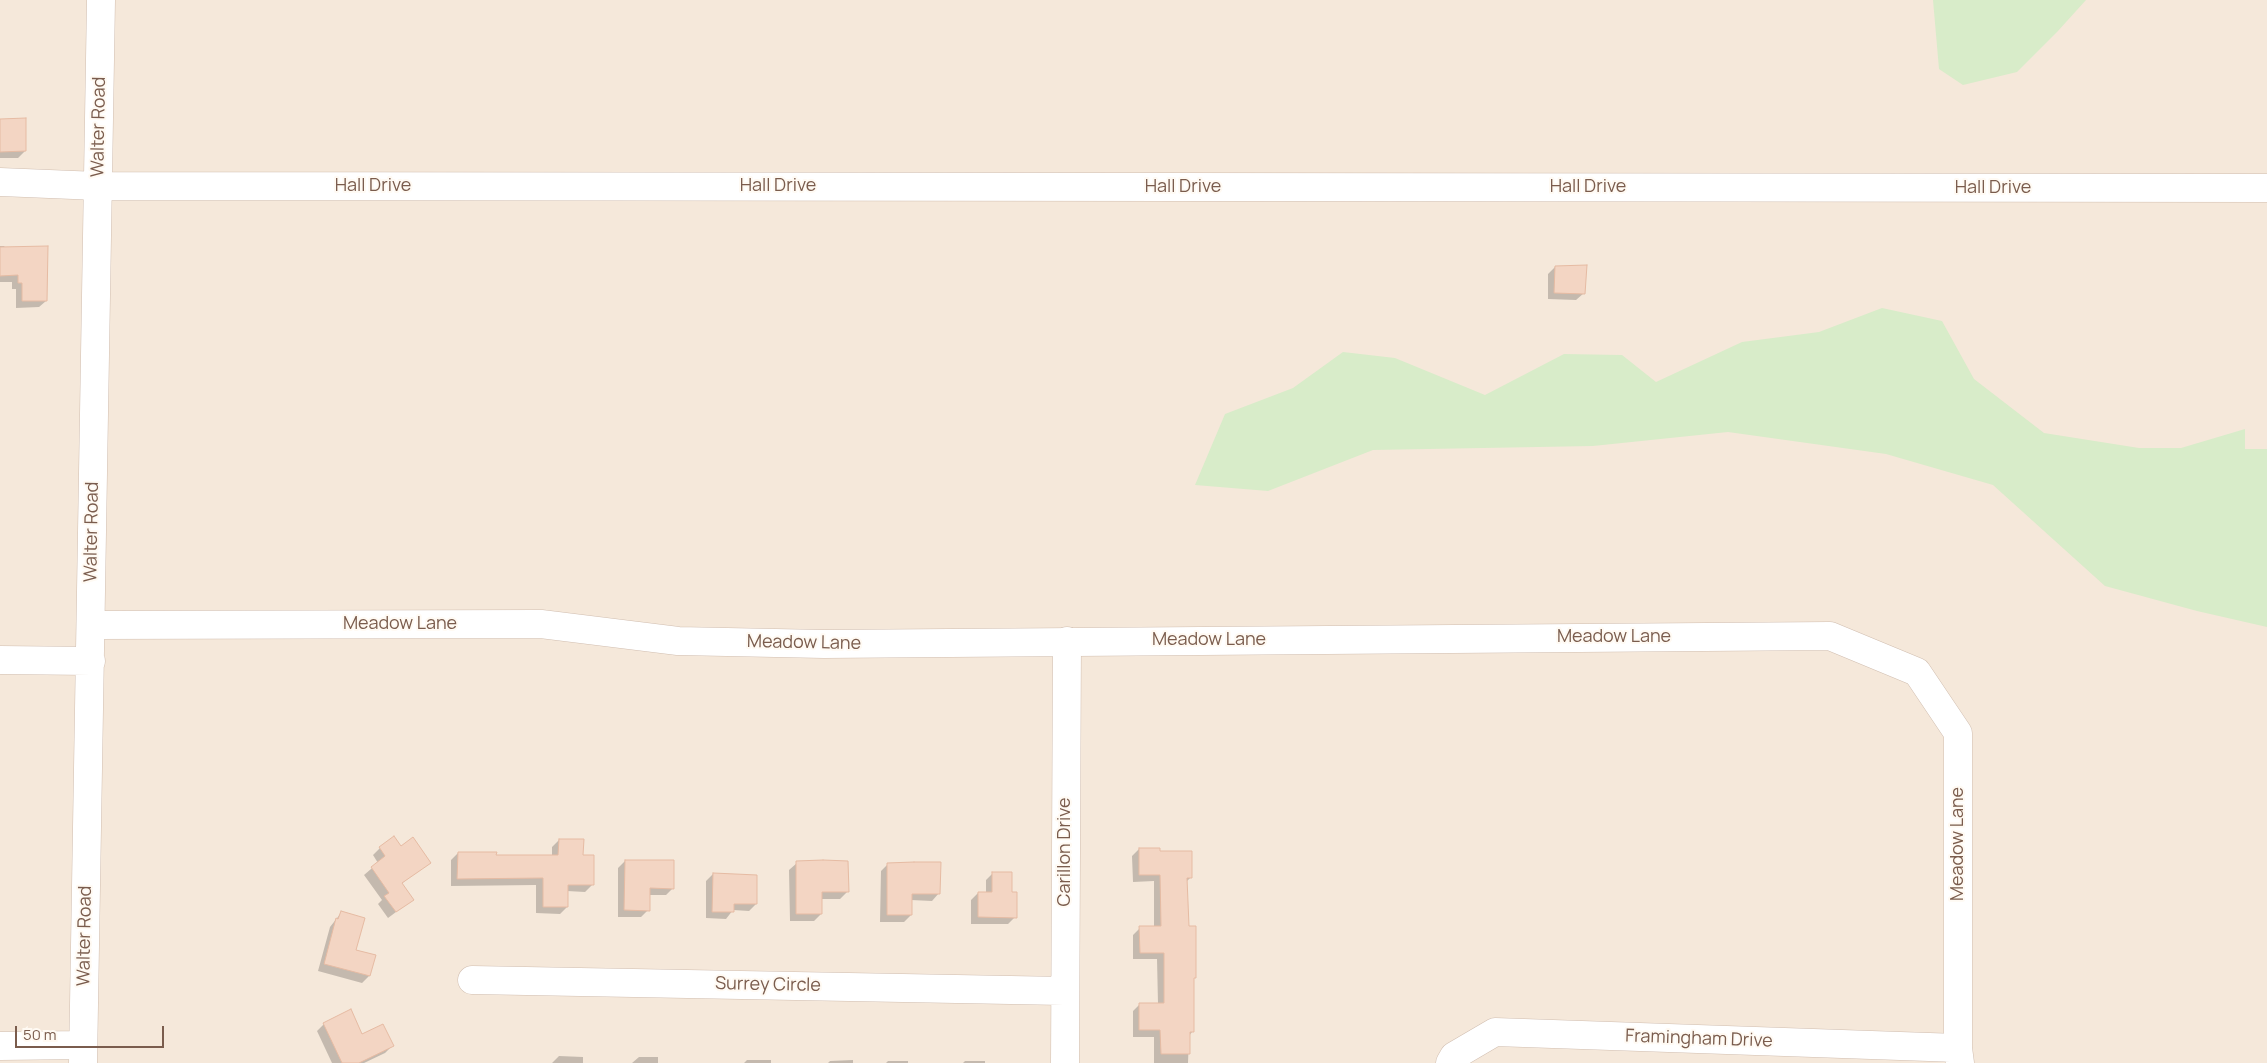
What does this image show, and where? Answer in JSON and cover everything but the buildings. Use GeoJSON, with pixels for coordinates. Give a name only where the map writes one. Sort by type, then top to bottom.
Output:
{"type":"FeatureCollection","features":[{"type":"Feature","properties":{"kind":"street","name":"Walter Road"},"geometry":{"type":"LineString","coordinates":[[83,1054],[91,660],[100,0]]}},
{"type":"Feature","properties":{"kind":"street","name":"Hall Drive"},"geometry":{"type":"LineString","coordinates":[[0,182],[98,186],[2267,188]]}},
{"type":"Feature","properties":{"kind":"street","name":"Meadow Lane"},"geometry":{"type":"LineString","coordinates":[[91,625],[541,624],[678,641],[824,644],[1830,636],[1917,672],[1958,733],[1959,1056]]}},
{"type":"Feature","properties":{"kind":"street","name":"Carillon Drive"},"geometry":{"type":"LineString","coordinates":[[1065,1063],[1067,641]]}},
{"type":"Feature","properties":{"kind":"street"},"geometry":{"type":"LineString","coordinates":[[0,660],[91,660]]}},
{"type":"Feature","properties":{"kind":"street","name":"Surrey Circle"},"geometry":{"type":"LineString","coordinates":[[472,980],[1064,991]]}},
{"type":"Feature","properties":{"kind":"street","name":"Framingham Drive"},"geometry":{"type":"LineString","coordinates":[[1450,1063],[1454,1056],[1495,1032],[1959,1056]]}},
{"type":"Feature","properties":{"kind":"street"},"geometry":{"type":"LineString","coordinates":[[0,1046],[83,1054]]}},
{"type":"Feature","properties":{"kind":"shaded area"},"geometry":{"type":"Polygon","coordinates":[[[0,0],[90,0],[70,1063],[0,1063],[0,0]]]}},
{"type":"Feature","properties":{"kind":"shaded area"},"geometry":{"type":"Polygon","coordinates":[[[109,0],[2267,0],[2267,1063],[94,1063],[109,0]]]}},
{"type":"Feature","properties":{"kind":"green space"},"geometry":{"type":"Polygon","coordinates":[[[1933,0],[2086,0],[2017,72],[1963,85],[1939,69],[1933,0]]]}},
{"type":"Feature","properties":{"kind":"green space"},"geometry":{"type":"Polygon","coordinates":[[[1882,308],[1942,321],[1974,379],[2044,433],[2139,448],[2181,448],[2245,429],[2245,449],[2267,449],[2267,627],[2197,611],[2105,586],[1993,485],[1886,454],[1728,432],[1593,446],[1373,450],[1268,491],[1195,485],[1225,414],[1293,388],[1343,352],[1395,358],[1485,395],[1564,354],[1622,355],[1656,382],[1742,342],[1819,332],[1882,308]]]}}]}
